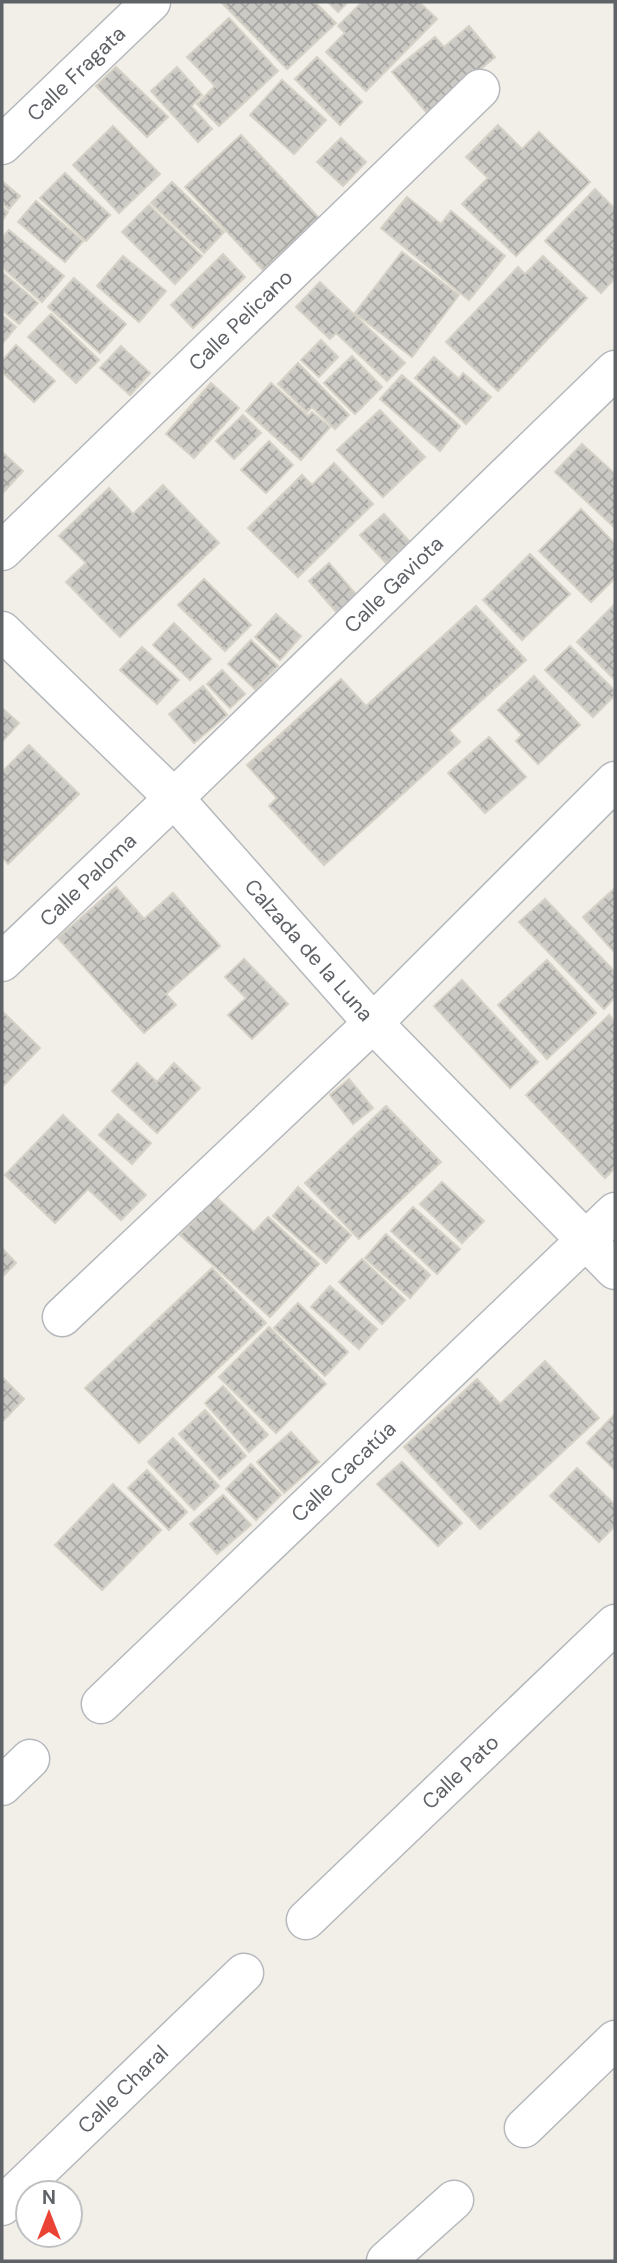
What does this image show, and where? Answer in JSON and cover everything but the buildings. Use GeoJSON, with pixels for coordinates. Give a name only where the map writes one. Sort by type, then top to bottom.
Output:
{"type":"FeatureCollection","features":[{"type":"Feature","properties":{"kind":"street","name":"Calle Fragata"},"geometry":{"type":"LineString","coordinates":[[2,145],[151,2]]}},
{"type":"Feature","properties":{"kind":"street","name":"Calle Pelicano"},"geometry":{"type":"LineString","coordinates":[[2,551],[480,89]]}},
{"type":"Feature","properties":{"kind":"street","name":"Calle Gaviota"},"geometry":{"type":"LineString","coordinates":[[174,798],[615,370]]}},
{"type":"Feature","properties":{"kind":"street","name":"Calzada de la Luna"},"geometry":{"type":"LineString","coordinates":[[2,631],[174,798],[373,1023],[615,1270]]}},
{"type":"Feature","properties":{"kind":"street"},"geometry":{"type":"LineString","coordinates":[[62,1317],[373,1023],[615,781]]}},
{"type":"Feature","properties":{"kind":"street","name":"Calle Paloma"},"geometry":{"type":"LineString","coordinates":[[2,962],[174,798]]}},
{"type":"Feature","properties":{"kind":"street","name":"Calle Cacatúa"},"geometry":{"type":"LineString","coordinates":[[101,1704],[615,1212]]}},
{"type":"Feature","properties":{"kind":"street","name":"Calle Pato"},"geometry":{"type":"LineString","coordinates":[[306,1920],[615,1624]]}},
{"type":"Feature","properties":{"kind":"street"},"geometry":{"type":"LineString","coordinates":[[2,1786],[30,1759]]}},
{"type":"Feature","properties":{"kind":"street","name":"Calle Charal"},"geometry":{"type":"LineString","coordinates":[[2,2206],[244,1973]]}},
{"type":"Feature","properties":{"kind":"street"},"geometry":{"type":"LineString","coordinates":[[524,2128],[615,2040]]}},
{"type":"Feature","properties":{"kind":"street"},"geometry":{"type":"LineString","coordinates":[[386,2261],[454,2200]]}}]}
